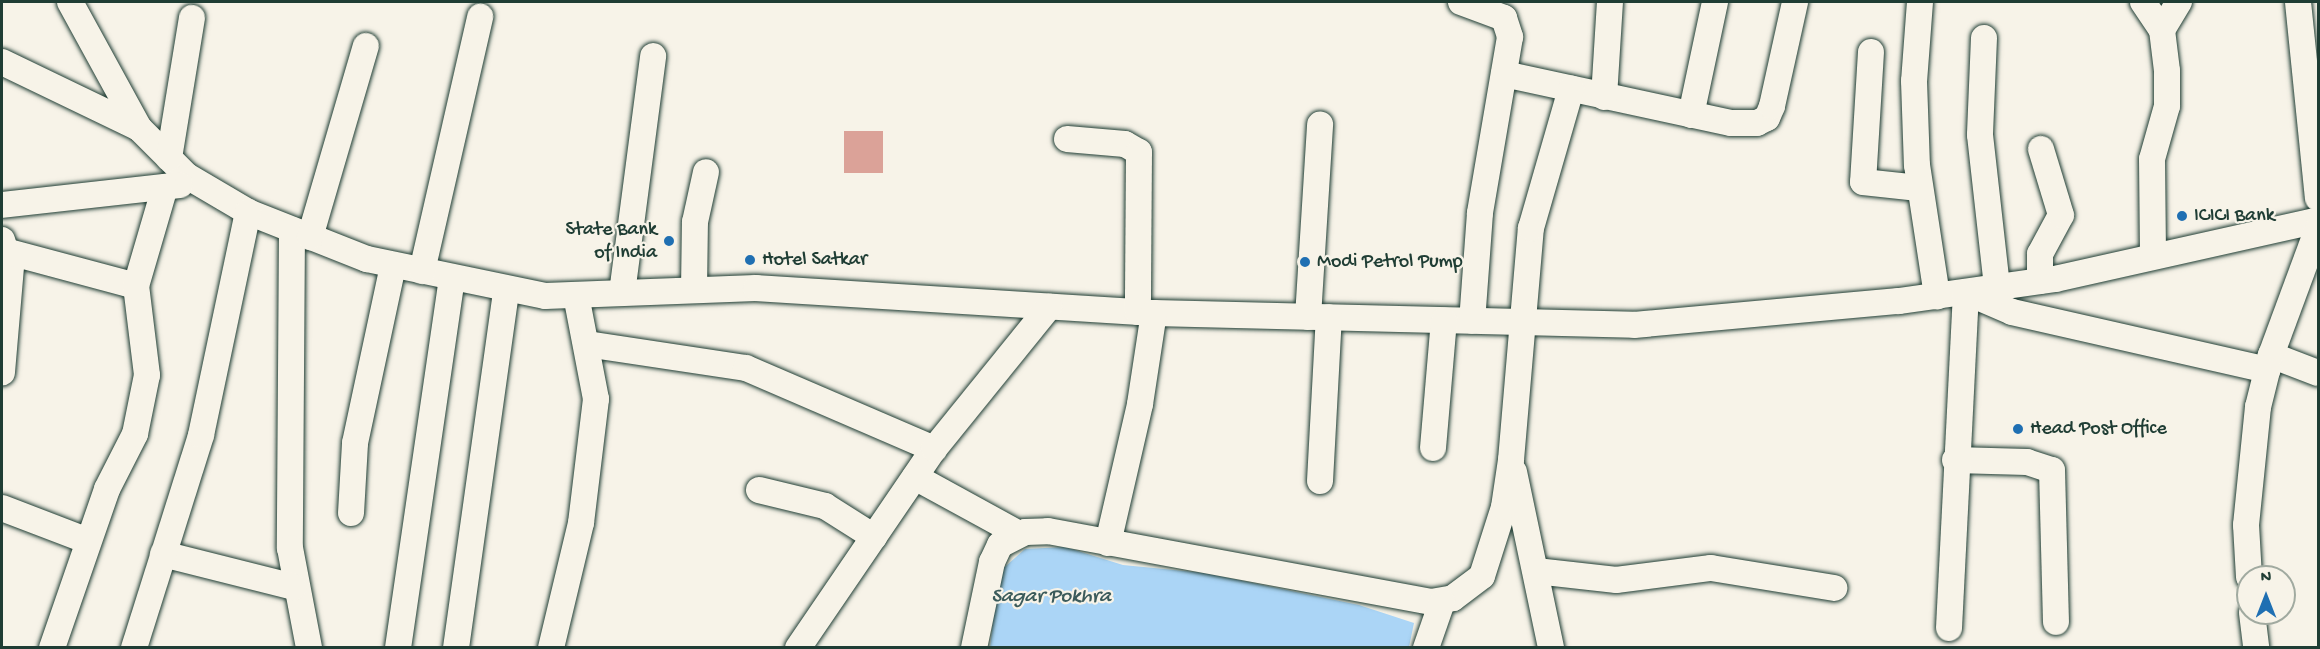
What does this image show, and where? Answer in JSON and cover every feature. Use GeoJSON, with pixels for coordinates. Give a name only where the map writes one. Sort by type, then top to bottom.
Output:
{"type":"FeatureCollection","features":[{"type":"Feature","properties":{"kind":"street"},"geometry":{"type":"LineString","coordinates":[[1461,2],[1485,6],[1510,27]]}},
{"type":"Feature","properties":{"kind":"street"},"geometry":{"type":"LineString","coordinates":[[1472,321],[1480,213],[1515,2]]}},
{"type":"Feature","properties":{"kind":"street"},"geometry":{"type":"LineString","coordinates":[[1604,97],[1610,2]]}},
{"type":"Feature","properties":{"kind":"street"},"geometry":{"type":"LineString","coordinates":[[1691,115],[1715,2]]}},
{"type":"Feature","properties":{"kind":"street"},"geometry":{"type":"LineString","coordinates":[[1504,74],[1604,97],[1744,124],[1767,118],[1795,2]]}},
{"type":"Feature","properties":{"kind":"street"},"geometry":{"type":"LineString","coordinates":[[1920,2],[1914,81],[1919,188],[1937,296]]}},
{"type":"Feature","properties":{"kind":"street"},"geometry":{"type":"LineString","coordinates":[[2143,2],[2162,30],[2167,106],[2152,159],[2153,256]]}},
{"type":"Feature","properties":{"kind":"street"},"geometry":{"type":"LineString","coordinates":[[2162,30],[2179,2]]}},
{"type":"Feature","properties":{"kind":"street"},"geometry":{"type":"LineString","coordinates":[[2298,2],[2319,198]]}},
{"type":"Feature","properties":{"kind":"street"},"geometry":{"type":"LineString","coordinates":[[78,4],[139,128],[196,181],[248,213],[301,233],[393,265],[506,291],[576,295],[756,288],[1146,313],[1634,325],[1937,296],[2040,281],[2319,220]]}},
{"type":"Feature","properties":{"kind":"street"},"geometry":{"type":"LineString","coordinates":[[422,271],[480,17]]}},
{"type":"Feature","properties":{"kind":"street"},"geometry":{"type":"LineString","coordinates":[[169,158],[192,18]]}},
{"type":"Feature","properties":{"kind":"street"},"geometry":{"type":"LineString","coordinates":[[1984,38],[1980,135],[1996,287]]}},
{"type":"Feature","properties":{"kind":"street"},"geometry":{"type":"LineString","coordinates":[[309,648],[294,587],[290,548],[301,233],[366,46]]}},
{"type":"Feature","properties":{"kind":"street"},"geometry":{"type":"LineString","coordinates":[[1871,52],[1863,182],[1919,188]]}},
{"type":"Feature","properties":{"kind":"street"},"geometry":{"type":"LineString","coordinates":[[622,293],[653,56]]}},
{"type":"Feature","properties":{"kind":"street"},"geometry":{"type":"LineString","coordinates":[[2,62],[139,128]]}},
{"type":"Feature","properties":{"kind":"street"},"geometry":{"type":"LineString","coordinates":[[974,648],[992,562],[1000,545],[1019,534],[1048,531],[1442,602],[1471,586],[1488,564],[1510,460],[1522,322],[1536,205],[1555,156],[1571,89]]}},
{"type":"Feature","properties":{"kind":"street"},"geometry":{"type":"LineString","coordinates":[[1320,124],[1320,481]]}},
{"type":"Feature","properties":{"kind":"street"},"geometry":{"type":"LineString","coordinates":[[1067,139],[1125,144],[1139,152],[1146,313],[1138,416],[1108,543]]}},
{"type":"Feature","properties":{"kind":"street"},"geometry":{"type":"LineString","coordinates":[[2040,281],[2040,254],[2061,215],[2041,149]]}},
{"type":"Feature","properties":{"kind":"street"},"geometry":{"type":"LineString","coordinates":[[694,290],[695,222],[706,172]]}},
{"type":"Feature","properties":{"kind":"street"},"geometry":{"type":"LineString","coordinates":[[2,205],[165,187],[196,181]]}},
{"type":"Feature","properties":{"kind":"street"},"geometry":{"type":"LineString","coordinates":[[52,648],[88,541],[135,434],[147,375],[136,286],[165,187]]}},
{"type":"Feature","properties":{"kind":"street"},"geometry":{"type":"LineString","coordinates":[[134,648],[211,392],[248,213]]}},
{"type":"Feature","properties":{"kind":"street"},"geometry":{"type":"LineString","coordinates":[[2249,565],[2250,458],[2269,362],[2319,228]]}},
{"type":"Feature","properties":{"kind":"street"},"geometry":{"type":"LineString","coordinates":[[2,373],[5,246],[136,286]]}},
{"type":"Feature","properties":{"kind":"street"},"geometry":{"type":"LineString","coordinates":[[351,513],[355,443],[393,265]]}},
{"type":"Feature","properties":{"kind":"street"},"geometry":{"type":"LineString","coordinates":[[398,648],[452,278]]}},
{"type":"Feature","properties":{"kind":"street"},"geometry":{"type":"LineString","coordinates":[[456,648],[506,291]]}},
{"type":"Feature","properties":{"kind":"street"},"geometry":{"type":"LineString","coordinates":[[1966,291],[2012,312],[2319,373]]}},
{"type":"Feature","properties":{"kind":"street"},"geometry":{"type":"LineString","coordinates":[[1949,628],[1966,291]]}},
{"type":"Feature","properties":{"kind":"street"},"geometry":{"type":"LineString","coordinates":[[551,648],[581,523],[596,399],[576,295]]}},
{"type":"Feature","properties":{"kind":"street"},"geometry":{"type":"LineString","coordinates":[[798,648],[934,449],[1048,307]]}},
{"type":"Feature","properties":{"kind":"street"},"geometry":{"type":"LineString","coordinates":[[1433,448],[1444,320]]}},
{"type":"Feature","properties":{"kind":"street"},"geometry":{"type":"LineString","coordinates":[[587,344],[746,368],[934,449]]}},
{"type":"Feature","properties":{"kind":"street"},"geometry":{"type":"LineString","coordinates":[[1510,460],[1551,648]]}},
{"type":"Feature","properties":{"kind":"street"},"geometry":{"type":"LineString","coordinates":[[1956,460],[2027,462],[2052,470],[2056,622]]}},
{"type":"Feature","properties":{"kind":"street"},"geometry":{"type":"LineString","coordinates":[[915,477],[1019,534]]}},
{"type":"Feature","properties":{"kind":"street"},"geometry":{"type":"LineString","coordinates":[[759,490],[825,506],[874,537]]}},
{"type":"Feature","properties":{"kind":"street"},"geometry":{"type":"LineString","coordinates":[[2,508],[88,541]]}},
{"type":"Feature","properties":{"kind":"street"},"geometry":{"type":"LineString","coordinates":[[163,554],[294,587]]}},
{"type":"Feature","properties":{"kind":"street"},"geometry":{"type":"LineString","coordinates":[[1536,571],[1616,580],[1711,568],[1834,588]]}},
{"type":"Feature","properties":{"kind":"street"},"geometry":{"type":"LineString","coordinates":[[1426,648],[1442,602]]}},
{"type":"Feature","properties":{"kind":"street"},"geometry":{"type":"LineString","coordinates":[[2253,625],[2256,648]]}},
{"type":"Feature","properties":{"kind":"water","name":"Sagar Pokhra"},"geometry":{"type":"Polygon","coordinates":[[[1065,547],[1123,565],[1205,573],[1359,605],[1414,623],[1409,647],[990,648],[998,573],[1025,549],[1065,547]]]}},
{"type":"Feature","properties":{"kind":"building"},"geometry":{"type":"Polygon","coordinates":[[[844,131],[883,131],[883,173],[844,173],[844,131]]]}},
{"type":"Feature","properties":{"kind":"place","name":"ICICI Bank"},"geometry":{"type":"Point","coordinates":[2182,216]}},
{"type":"Feature","properties":{"kind":"place","name":"State Bank of India"},"geometry":{"type":"Point","coordinates":[669,241]}},
{"type":"Feature","properties":{"kind":"place","name":"Hotel Satkar"},"geometry":{"type":"Point","coordinates":[750,260]}},
{"type":"Feature","properties":{"kind":"place","name":"Modi Petrol Pump"},"geometry":{"type":"Point","coordinates":[1305,262]}},
{"type":"Feature","properties":{"kind":"place","name":"Head Post Office"},"geometry":{"type":"Point","coordinates":[2018,429]}}]}
